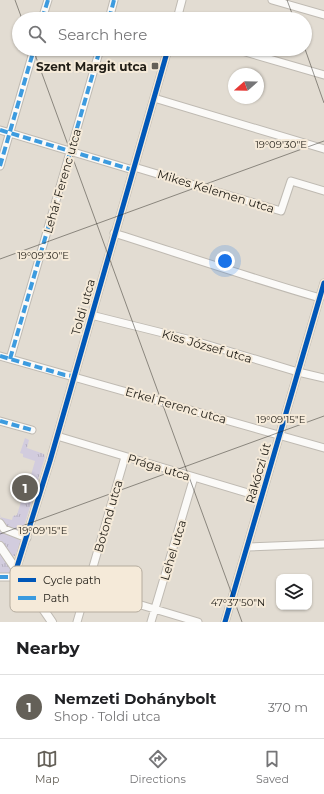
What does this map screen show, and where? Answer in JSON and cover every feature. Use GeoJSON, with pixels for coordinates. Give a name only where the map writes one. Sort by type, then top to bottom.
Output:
{"type":"FeatureCollection","features":[{"type":"Feature","properties":{"kind":"street"},"geometry":{"type":"LineString","coordinates":[[44,12],[48,0]]}},
{"type":"Feature","properties":{"kind":"street"},"geometry":{"type":"LineString","coordinates":[[111,12],[114,0]]}},
{"type":"Feature","properties":{"kind":"street"},"geometry":{"type":"LineString","coordinates":[[179,12],[182,0]]}},
{"type":"Feature","properties":{"kind":"street"},"geometry":{"type":"LineString","coordinates":[[272,0],[311,12]]}},
{"type":"Feature","properties":{"kind":"street"},"geometry":{"type":"LineString","coordinates":[[312,12],[324,16]]}},
{"type":"Feature","properties":{"kind":"street"},"geometry":{"type":"LineString","coordinates":[[0,166],[32,56]]}},
{"type":"Feature","properties":{"kind":"street","name":"Lehár Ferenc utca"},"geometry":{"type":"LineString","coordinates":[[10,359],[98,56]]}},
{"type":"Feature","properties":{"kind":"street","name":"Toldi utca"},"geometry":{"type":"LineString","coordinates":[[17,566],[57,436],[90,315],[166,56]]}},
{"type":"Feature","properties":{"kind":"street"},"geometry":{"type":"LineString","coordinates":[[259,56],[324,75]]}},
{"type":"Feature","properties":{"kind":"street"},"geometry":{"type":"LineString","coordinates":[[154,98],[324,149]]}},
{"type":"Feature","properties":{"kind":"street"},"geometry":{"type":"LineString","coordinates":[[0,130],[133,168]]}},
{"type":"Feature","properties":{"kind":"street","name":"Mikes Kelemen utca"},"geometry":{"type":"LineString","coordinates":[[133,168],[281,211],[290,181],[324,191]]}},
{"type":"Feature","properties":{"kind":"street"},"geometry":{"type":"LineString","coordinates":[[114,233],[210,263],[321,302]]}},
{"type":"Feature","properties":{"kind":"street","name":"Rákóczi út"},"geometry":{"type":"LineString","coordinates":[[225,622],[279,435],[321,302],[324,283]]}},
{"type":"Feature","properties":{"kind":"street","name":"Kiss József utca"},"geometry":{"type":"LineString","coordinates":[[90,315],[195,341],[298,372],[324,378]]}},
{"type":"Feature","properties":{"kind":"street","name":"Erkel Ferenc utca"},"geometry":{"type":"LineString","coordinates":[[0,356],[324,448]]}},
{"type":"Feature","properties":{"kind":"street"},"geometry":{"type":"LineString","coordinates":[[0,420],[32,430]]}},
{"type":"Feature","properties":{"kind":"street","name":"Prága utca"},"geometry":{"type":"LineString","coordinates":[[57,436],[261,497]]}},
{"type":"Feature","properties":{"kind":"street","name":"Botond utca"},"geometry":{"type":"LineString","coordinates":[[94,566],[125,457]]}},
{"type":"Feature","properties":{"kind":"street","name":"Lehel utca"},"geometry":{"type":"LineString","coordinates":[[151,622],[194,477]]}},
{"type":"Feature","properties":{"kind":"street"},"geometry":{"type":"LineString","coordinates":[[0,523],[4,529],[26,538]]}},
{"type":"Feature","properties":{"kind":"street"},"geometry":{"type":"LineString","coordinates":[[247,547],[324,544]]}},
{"type":"Feature","properties":{"kind":"street"},"geometry":{"type":"LineString","coordinates":[[0,546],[11,566]]}},
{"type":"Feature","properties":{"kind":"street"},"geometry":{"type":"LineString","coordinates":[[0,578],[10,575]]}},
{"type":"Feature","properties":{"kind":"street"},"geometry":{"type":"LineString","coordinates":[[142,605],[198,622]]}},
{"type":"Feature","properties":{"kind":"street"},"geometry":{"type":"LineString","coordinates":[[44,612],[51,621]]}},
{"type":"Feature","properties":{"kind":"street","name":"Botond utca"},"geometry":{"type":"LineString","coordinates":[[77,622],[80,612]]}},
{"type":"Feature","properties":{"kind":"green space"},"geometry":{"type":"Polygon","coordinates":[[[25,438],[29,440],[27,448],[44,454],[45,457],[22,533],[6,526],[1,517],[12,520],[13,516],[17,515],[23,495],[25,496],[35,461],[23,457],[23,454],[20,453],[25,438]]]}},
{"type":"Feature","properties":{"kind":"green space"},"geometry":{"type":"Polygon","coordinates":[[[0,528],[21,541],[15,556],[10,556],[0,541],[0,528]]]}},
{"type":"Feature","properties":{"kind":"green space"},"geometry":{"type":"Polygon","coordinates":[[[0,552],[10,567],[10,580],[0,575],[0,552]]]}},
{"type":"Feature","properties":{"kind":"marked path"},"geometry":{"type":"LineString","coordinates":[[44,12],[48,0]]}},
{"type":"Feature","properties":{"kind":"marked path"},"geometry":{"type":"LineString","coordinates":[[111,12],[114,0]]}},
{"type":"Feature","properties":{"kind":"marked path"},"geometry":{"type":"LineString","coordinates":[[0,166],[32,56]]}},
{"type":"Feature","properties":{"kind":"marked path"},"geometry":{"type":"LineString","coordinates":[[10,359],[98,56]]}},
{"type":"Feature","properties":{"kind":"marked path"},"geometry":{"type":"LineString","coordinates":[[0,130],[133,170]]}},
{"type":"Feature","properties":{"kind":"marked path"},"geometry":{"type":"LineString","coordinates":[[0,356],[65,375],[74,376]]}},
{"type":"Feature","properties":{"kind":"marked path"},"geometry":{"type":"LineString","coordinates":[[0,421],[32,430]]}},
{"type":"Feature","properties":{"kind":"marked path"},"geometry":{"type":"LineString","coordinates":[[0,577],[10,577]]}},
{"type":"Feature","properties":{"kind":"cycle path"},"geometry":{"type":"LineString","coordinates":[[17,566],[50,461],[166,56]]}},
{"type":"Feature","properties":{"kind":"cycle path"},"geometry":{"type":"LineString","coordinates":[[225,622],[324,283]]}},
{"type":"Feature","properties":{"kind":"place","name":"Szent Margit utca"},"geometry":{"type":"Point","coordinates":[155,66]}},
{"type":"Feature","properties":{"kind":"place","name":"Nemzeti Dohánybolt"},"geometry":{"type":"Point","coordinates":[25,488]}}]}
